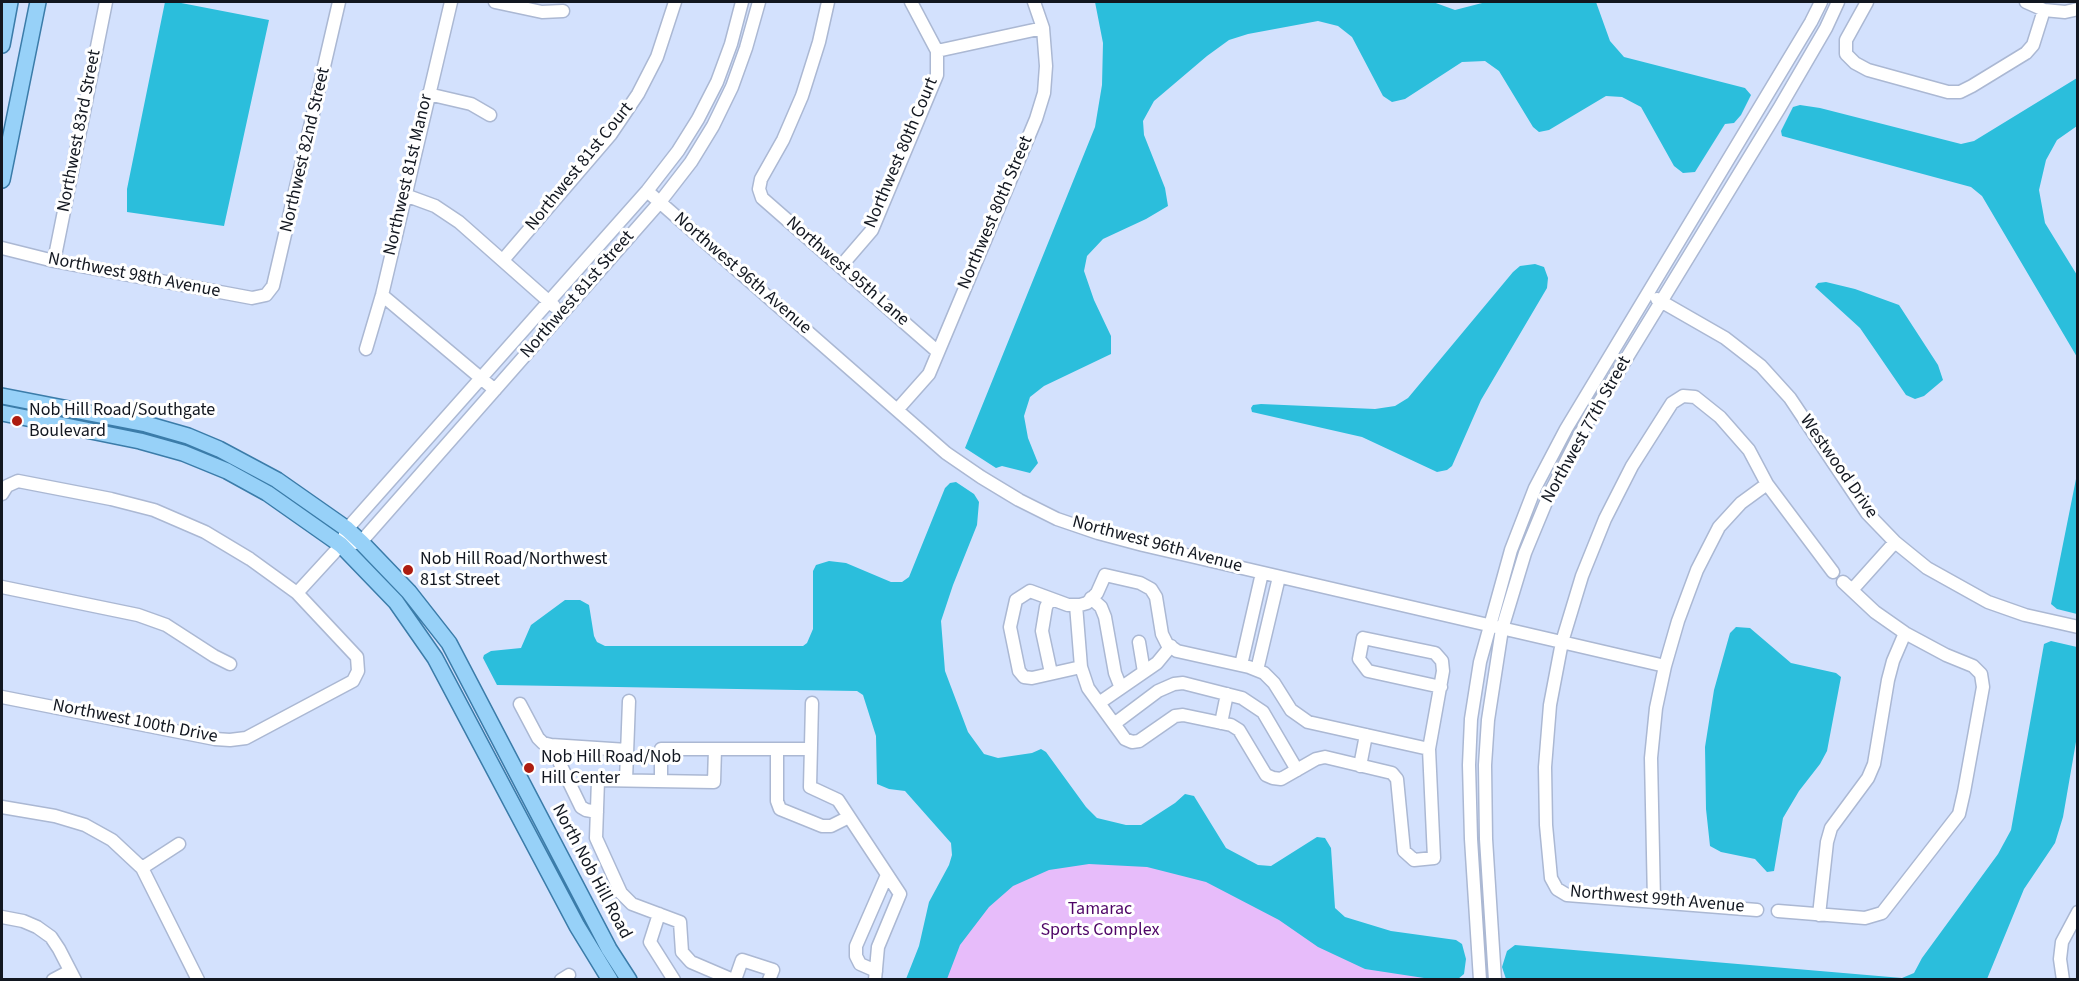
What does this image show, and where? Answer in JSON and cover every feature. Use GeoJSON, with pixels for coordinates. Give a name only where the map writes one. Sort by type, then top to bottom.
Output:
{"type":"FeatureCollection","features":[{"type":"Feature","properties":{"kind":"main road"},"geometry":{"type":"LineString","coordinates":[[2,45],[10,2]]}},
{"type":"Feature","properties":{"kind":"main road"},"geometry":{"type":"LineString","coordinates":[[2,180],[38,2]]}},
{"type":"Feature","properties":{"kind":"main road","name":"North Nob Hill Road"},"geometry":{"type":"LineString","coordinates":[[2,396],[146,424],[188,436],[219,449],[277,480],[347,529],[361,542],[409,592],[448,643],[609,949],[629,980]]}},
{"type":"Feature","properties":{"kind":"main road","name":"North Nob Hill Road"},"geometry":{"type":"LineString","coordinates":[[2,413],[140,441],[183,453],[227,471],[267,493],[341,545],[396,602],[435,658],[577,926],[610,980]]}},
{"type":"Feature","properties":{"kind":"street","name":"Northwest 83rd Street"},"geometry":{"type":"LineString","coordinates":[[54,261],[106,2]]}},
{"type":"Feature","properties":{"kind":"street","name":"Northwest 82nd Street"},"geometry":{"type":"LineString","coordinates":[[266,295],[273,286],[339,2]]}},
{"type":"Feature","properties":{"kind":"street","name":"Northwest 81st Manor"},"geometry":{"type":"LineString","coordinates":[[366,349],[382,295],[451,2]]}},
{"type":"Feature","properties":{"kind":"street"},"geometry":{"type":"LineString","coordinates":[[495,2],[542,12],[563,11]]}},
{"type":"Feature","properties":{"kind":"street","name":"Northwest 81st Court"},"geometry":{"type":"LineString","coordinates":[[503,260],[611,134],[638,94],[657,57],[675,2]]}},
{"type":"Feature","properties":{"kind":"street","name":"Northwest 81st Street"},"geometry":{"type":"LineString","coordinates":[[297,593],[341,545],[347,529],[647,191],[678,151],[717,82],[732,44],[742,2]]}},
{"type":"Feature","properties":{"kind":"street","name":"Northwest 81st Street"},"geometry":{"type":"LineString","coordinates":[[361,542],[660,202],[691,162],[713,126],[732,87],[759,2]]}},
{"type":"Feature","properties":{"kind":"street","name":"Northwest 95th Lane"},"geometry":{"type":"LineString","coordinates":[[828,2],[819,42],[802,96],[783,140],[761,179],[759,189],[762,198],[938,352]]}},
{"type":"Feature","properties":{"kind":"street"},"geometry":{"type":"LineString","coordinates":[[911,2],[938,51],[1042,28]]}},
{"type":"Feature","properties":{"kind":"street","name":"Northwest 80th Street"},"geometry":{"type":"LineString","coordinates":[[897,410],[929,374],[1036,119],[1044,93],[1046,66],[1042,28],[1034,2]]}},
{"type":"Feature","properties":{"kind":"street","name":"Northwest 77th Street"},"geometry":{"type":"LineString","coordinates":[[1480,980],[1471,839],[1469,765],[1472,719],[1480,662],[1511,549],[1535,488],[1566,429],[1821,2]]}},
{"type":"Feature","properties":{"kind":"street","name":"Northwest 77th Street"},"geometry":{"type":"LineString","coordinates":[[1495,980],[1486,838],[1485,765],[1488,720],[1502,629],[1526,553],[1549,495],[1580,436],[1821,38],[1838,2]]}},
{"type":"Feature","properties":{"kind":"street"},"geometry":{"type":"LineString","coordinates":[[1867,2],[1846,40],[1846,54],[1855,63],[1868,70],[1948,92],[1960,92],[2026,53],[2033,45],[2044,10]]}},
{"type":"Feature","properties":{"kind":"street"},"geometry":{"type":"LineString","coordinates":[[2025,2],[2044,10],[2065,12],[2078,9]]}},
{"type":"Feature","properties":{"kind":"street","name":"Northwest 80th Court"},"geometry":{"type":"LineString","coordinates":[[841,266],[872,230],[937,75],[938,51]]}},
{"type":"Feature","properties":{"kind":"street"},"geometry":{"type":"LineString","coordinates":[[428,93],[471,104],[490,115]]}},
{"type":"Feature","properties":{"kind":"street","name":"Northwest 96th Avenue"},"geometry":{"type":"LineString","coordinates":[[647,191],[945,453],[1019,500],[1057,519],[1098,533],[1262,573],[1665,666]]}},
{"type":"Feature","properties":{"kind":"street"},"geometry":{"type":"LineString","coordinates":[[405,195],[435,206],[459,222],[562,313]]}},
{"type":"Feature","properties":{"kind":"street","name":"Northwest 98th Avenue"},"geometry":{"type":"LineString","coordinates":[[2,248],[54,261],[252,298],[266,295]]}},
{"type":"Feature","properties":{"kind":"street","name":"Westwood Drive"},"geometry":{"type":"LineString","coordinates":[[1647,294],[1725,338],[1761,366],[1790,398],[1867,513],[1895,542],[1927,568],[1988,602],[2025,615],[2078,627]]}},
{"type":"Feature","properties":{"kind":"street"},"geometry":{"type":"LineString","coordinates":[[382,295],[495,390]]}},
{"type":"Feature","properties":{"kind":"street"},"geometry":{"type":"LineString","coordinates":[[1562,642],[1582,576],[1611,508],[1632,466],[1672,403],[1683,396],[1695,397],[1720,417],[1749,450],[1767,484],[1833,572]]}},
{"type":"Feature","properties":{"kind":"street"},"geometry":{"type":"LineString","coordinates":[[4,490],[18,482],[111,499],[154,510],[205,532],[250,559],[297,593]]}},
{"type":"Feature","properties":{"kind":"street"},"geometry":{"type":"LineString","coordinates":[[1654,902],[1651,758],[1656,708],[1665,666],[1678,621],[1697,570],[1719,527],[1741,503],[1767,484]]}},
{"type":"Feature","properties":{"kind":"street"},"geometry":{"type":"LineString","coordinates":[[341,545],[361,542]]}},
{"type":"Feature","properties":{"kind":"street"},"geometry":{"type":"LineString","coordinates":[[1778,911],[1874,917],[1882,913],[1959,814],[1983,687],[1981,674],[1972,666],[1905,633],[1875,612],[1847,586],[1895,542]]}},
{"type":"Feature","properties":{"kind":"street"},"geometry":{"type":"LineString","coordinates":[[1241,665],[1262,573]]}},
{"type":"Feature","properties":{"kind":"street"},"geometry":{"type":"LineString","coordinates":[[1081,667],[1032,678],[1024,677],[1019,671],[1010,627],[1016,600],[1030,591],[1068,605],[1076,605],[1087,603],[1098,593],[1105,575],[1140,583],[1151,589],[1156,597],[1162,634],[1177,651],[1241,665],[1264,673],[1275,683],[1291,711],[1308,722],[1429,749]]}},
{"type":"Feature","properties":{"kind":"street"},"geometry":{"type":"LineString","coordinates":[[1257,670],[1279,577]]}},
{"type":"Feature","properties":{"kind":"street"},"geometry":{"type":"LineString","coordinates":[[2,588],[138,615],[166,625],[230,664]]}},
{"type":"Feature","properties":{"kind":"street","name":"Northwest 100th Drive"},"geometry":{"type":"LineString","coordinates":[[2,697],[215,739],[246,738],[343,687],[353,681],[358,671],[357,657],[297,593]]}},
{"type":"Feature","properties":{"kind":"street"},"geometry":{"type":"LineString","coordinates":[[1050,598],[1042,631],[1051,674]]}},
{"type":"Feature","properties":{"kind":"street"},"geometry":{"type":"LineString","coordinates":[[1091,598],[1101,607],[1105,617],[1115,673],[1121,688]]}},
{"type":"Feature","properties":{"kind":"street"},"geometry":{"type":"LineString","coordinates":[[1076,605],[1081,667],[1088,688],[1125,739],[1132,742],[1139,741],[1175,716],[1183,715],[1231,725],[1239,730],[1266,775],[1281,779],[1316,759],[1325,757],[1392,773],[1397,779],[1404,851],[1414,860],[1434,858],[1429,749],[1441,687],[1442,662],[1435,653],[1363,638],[1359,659],[1368,671],[1441,687]]}},
{"type":"Feature","properties":{"kind":"street"},"geometry":{"type":"LineString","coordinates":[[1249,632],[1265,636]]}},
{"type":"Feature","properties":{"kind":"street"},"geometry":{"type":"LineString","coordinates":[[1819,915],[1827,842],[1831,828],[1868,778],[1874,764],[1888,680],[1905,633]]}},
{"type":"Feature","properties":{"kind":"street"},"geometry":{"type":"LineString","coordinates":[[1139,642],[1144,672]]}},
{"type":"Feature","properties":{"kind":"street","name":"Northwest 99th Avenue"},"geometry":{"type":"LineString","coordinates":[[1562,642],[1550,705],[1545,767],[1546,825],[1551,878],[1557,889],[1567,895],[1757,910]]}},
{"type":"Feature","properties":{"kind":"street"},"geometry":{"type":"LineString","coordinates":[[1099,703],[1157,663],[1171,646]]}},
{"type":"Feature","properties":{"kind":"street"},"geometry":{"type":"LineString","coordinates":[[1114,724],[1158,691],[1174,684],[1183,683],[1227,694],[1242,698],[1263,712],[1297,770]]}},
{"type":"Feature","properties":{"kind":"street"},"geometry":{"type":"LineString","coordinates":[[1221,723],[1227,694]]}},
{"type":"Feature","properties":{"kind":"street"},"geometry":{"type":"LineString","coordinates":[[626,780],[629,700]]}},
{"type":"Feature","properties":{"kind":"street"},"geometry":{"type":"LineString","coordinates":[[812,703],[810,787],[838,800],[900,894],[878,947],[875,975]]}},
{"type":"Feature","properties":{"kind":"street"},"geometry":{"type":"LineString","coordinates":[[520,704],[543,743],[627,750]]}},
{"type":"Feature","properties":{"kind":"street"},"geometry":{"type":"LineString","coordinates":[[1360,765],[1366,735]]}},
{"type":"Feature","properties":{"kind":"street"},"geometry":{"type":"LineString","coordinates":[[551,745],[581,807],[597,812]]}},
{"type":"Feature","properties":{"kind":"street"},"geometry":{"type":"LineString","coordinates":[[661,781],[661,749],[811,749]]}},
{"type":"Feature","properties":{"kind":"street"},"geometry":{"type":"LineString","coordinates":[[715,749],[714,782],[597,780],[596,838],[621,893],[632,903],[680,922],[682,951],[691,962],[708,975],[734,980],[742,960],[773,970],[769,980]]}},
{"type":"Feature","properties":{"kind":"street"},"geometry":{"type":"LineString","coordinates":[[777,749],[777,801],[780,809],[822,826],[831,826],[849,817]]}},
{"type":"Feature","properties":{"kind":"street"},"geometry":{"type":"LineString","coordinates":[[2,807],[55,816],[85,825],[112,840],[142,868],[198,980]]}},
{"type":"Feature","properties":{"kind":"street"},"geometry":{"type":"LineString","coordinates":[[142,868],[179,844]]}},
{"type":"Feature","properties":{"kind":"street"},"geometry":{"type":"LineString","coordinates":[[875,975],[860,964],[856,956],[856,946],[887,875]]}},
{"type":"Feature","properties":{"kind":"street"},"geometry":{"type":"LineString","coordinates":[[2063,980],[2060,959],[2062,942],[2078,912]]}},
{"type":"Feature","properties":{"kind":"street"},"geometry":{"type":"LineString","coordinates":[[659,914],[650,942],[675,980]]}},
{"type":"Feature","properties":{"kind":"street"},"geometry":{"type":"LineString","coordinates":[[2,918],[22,921],[37,927],[51,937],[72,975],[54,980]]}},
{"type":"Feature","properties":{"kind":"green space","name":"Tamarac Sports Complex"},"geometry":{"type":"Polygon","coordinates":[[[1083,858],[1163,864],[1458,980],[943,980],[959,942],[988,902],[1019,877],[1083,858]]]}},
{"type":"Feature","properties":{"kind":"water"},"geometry":{"type":"Polygon","coordinates":[[[165,2],[176,2],[269,20],[224,226],[127,212],[127,189],[165,2]]]}},
{"type":"Feature","properties":{"kind":"water"},"geometry":{"type":"Polygon","coordinates":[[[1095,2],[1433,2],[1455,10],[1486,2],[1596,2],[1610,41],[1624,57],[1745,88],[1751,95],[1741,115],[1734,123],[1725,124],[1695,172],[1683,173],[1674,166],[1641,107],[1622,97],[1606,96],[1549,130],[1539,132],[1533,127],[1499,71],[1485,61],[1462,62],[1405,99],[1392,102],[1383,96],[1352,37],[1338,26],[1318,21],[1248,34],[1229,40],[1154,101],[1143,121],[1144,135],[1165,188],[1168,206],[1103,239],[1087,256],[1084,271],[1094,300],[1111,336],[1111,354],[1044,386],[1030,397],[1024,416],[1028,438],[1038,463],[1030,473],[1002,466],[996,468],[965,448],[1095,127],[1102,85],[1103,43],[1095,2]]]}},
{"type":"Feature","properties":{"kind":"water"},"geometry":{"type":"Polygon","coordinates":[[[2077,78],[2077,126],[2057,140],[2046,160],[2039,190],[2045,223],[2077,275],[2077,357],[1982,196],[1971,187],[1782,136],[1781,131],[1793,107],[1800,105],[1961,144],[1974,141],[2077,78]]]}},
{"type":"Feature","properties":{"kind":"water"},"geometry":{"type":"Polygon","coordinates":[[[1535,264],[1544,267],[1548,278],[1547,288],[1481,400],[1452,466],[1447,470],[1437,472],[1362,437],[1252,412],[1253,405],[1261,404],[1375,409],[1395,406],[1408,398],[1513,272],[1520,266],[1535,264]]]}},
{"type":"Feature","properties":{"kind":"water"},"geometry":{"type":"Polygon","coordinates":[[[1826,282],[1855,289],[1899,305],[1938,365],[1943,380],[1924,396],[1915,399],[1906,395],[1860,328],[1815,287],[1818,283],[1826,282]]]}},
{"type":"Feature","properties":{"kind":"water"},"geometry":{"type":"Polygon","coordinates":[[[2077,474],[2077,614],[2057,609],[2051,604],[2077,474]]]}},
{"type":"Feature","properties":{"kind":"water"},"geometry":{"type":"Polygon","coordinates":[[[956,482],[974,494],[979,502],[977,525],[941,621],[945,671],[968,732],[984,754],[998,758],[1032,753],[1041,749],[1046,752],[1086,807],[1097,818],[1126,825],[1141,825],[1185,794],[1194,796],[1226,848],[1258,865],[1271,866],[1317,837],[1325,838],[1331,848],[1335,908],[1345,917],[1391,931],[1456,940],[1462,944],[1466,959],[1464,974],[1458,979],[1424,978],[1365,969],[1318,947],[1279,920],[1206,882],[1147,867],[1089,864],[1049,870],[1013,886],[989,907],[960,945],[947,979],[906,979],[919,946],[929,902],[949,865],[952,855],[951,843],[905,791],[889,789],[877,784],[876,736],[863,695],[857,691],[497,685],[483,658],[491,651],[521,648],[531,625],[565,600],[580,600],[589,605],[594,636],[597,642],[605,646],[803,646],[807,643],[813,629],[813,571],[816,565],[829,561],[846,563],[891,582],[902,582],[909,577],[945,488],[950,483],[956,482]]]}},
{"type":"Feature","properties":{"kind":"water"},"geometry":{"type":"Polygon","coordinates":[[[1736,627],[1750,628],[1791,663],[1836,673],[1841,677],[1827,751],[1783,818],[1774,871],[1767,872],[1755,859],[1721,852],[1710,846],[1706,809],[1705,747],[1714,690],[1730,633],[1736,627]]]}},
{"type":"Feature","properties":{"kind":"water"},"geometry":{"type":"Polygon","coordinates":[[[2051,641],[2077,647],[2077,736],[2063,817],[2055,843],[2024,889],[1987,979],[1506,979],[1502,967],[1507,951],[1515,945],[1902,978],[1914,973],[1922,958],[1998,854],[2011,830],[2044,644],[2051,641]]]}},
{"type":"Feature","properties":{"kind":"place","name":"Nob Hill Road/Southgate Boulevard"},"geometry":{"type":"Point","coordinates":[17,421]}},
{"type":"Feature","properties":{"kind":"place","name":"Nob Hill Road/Northwest 81st Street"},"geometry":{"type":"Point","coordinates":[408,570]}},
{"type":"Feature","properties":{"kind":"place","name":"Nob Hill Road/Nob Hill Center"},"geometry":{"type":"Point","coordinates":[529,768]}}]}
